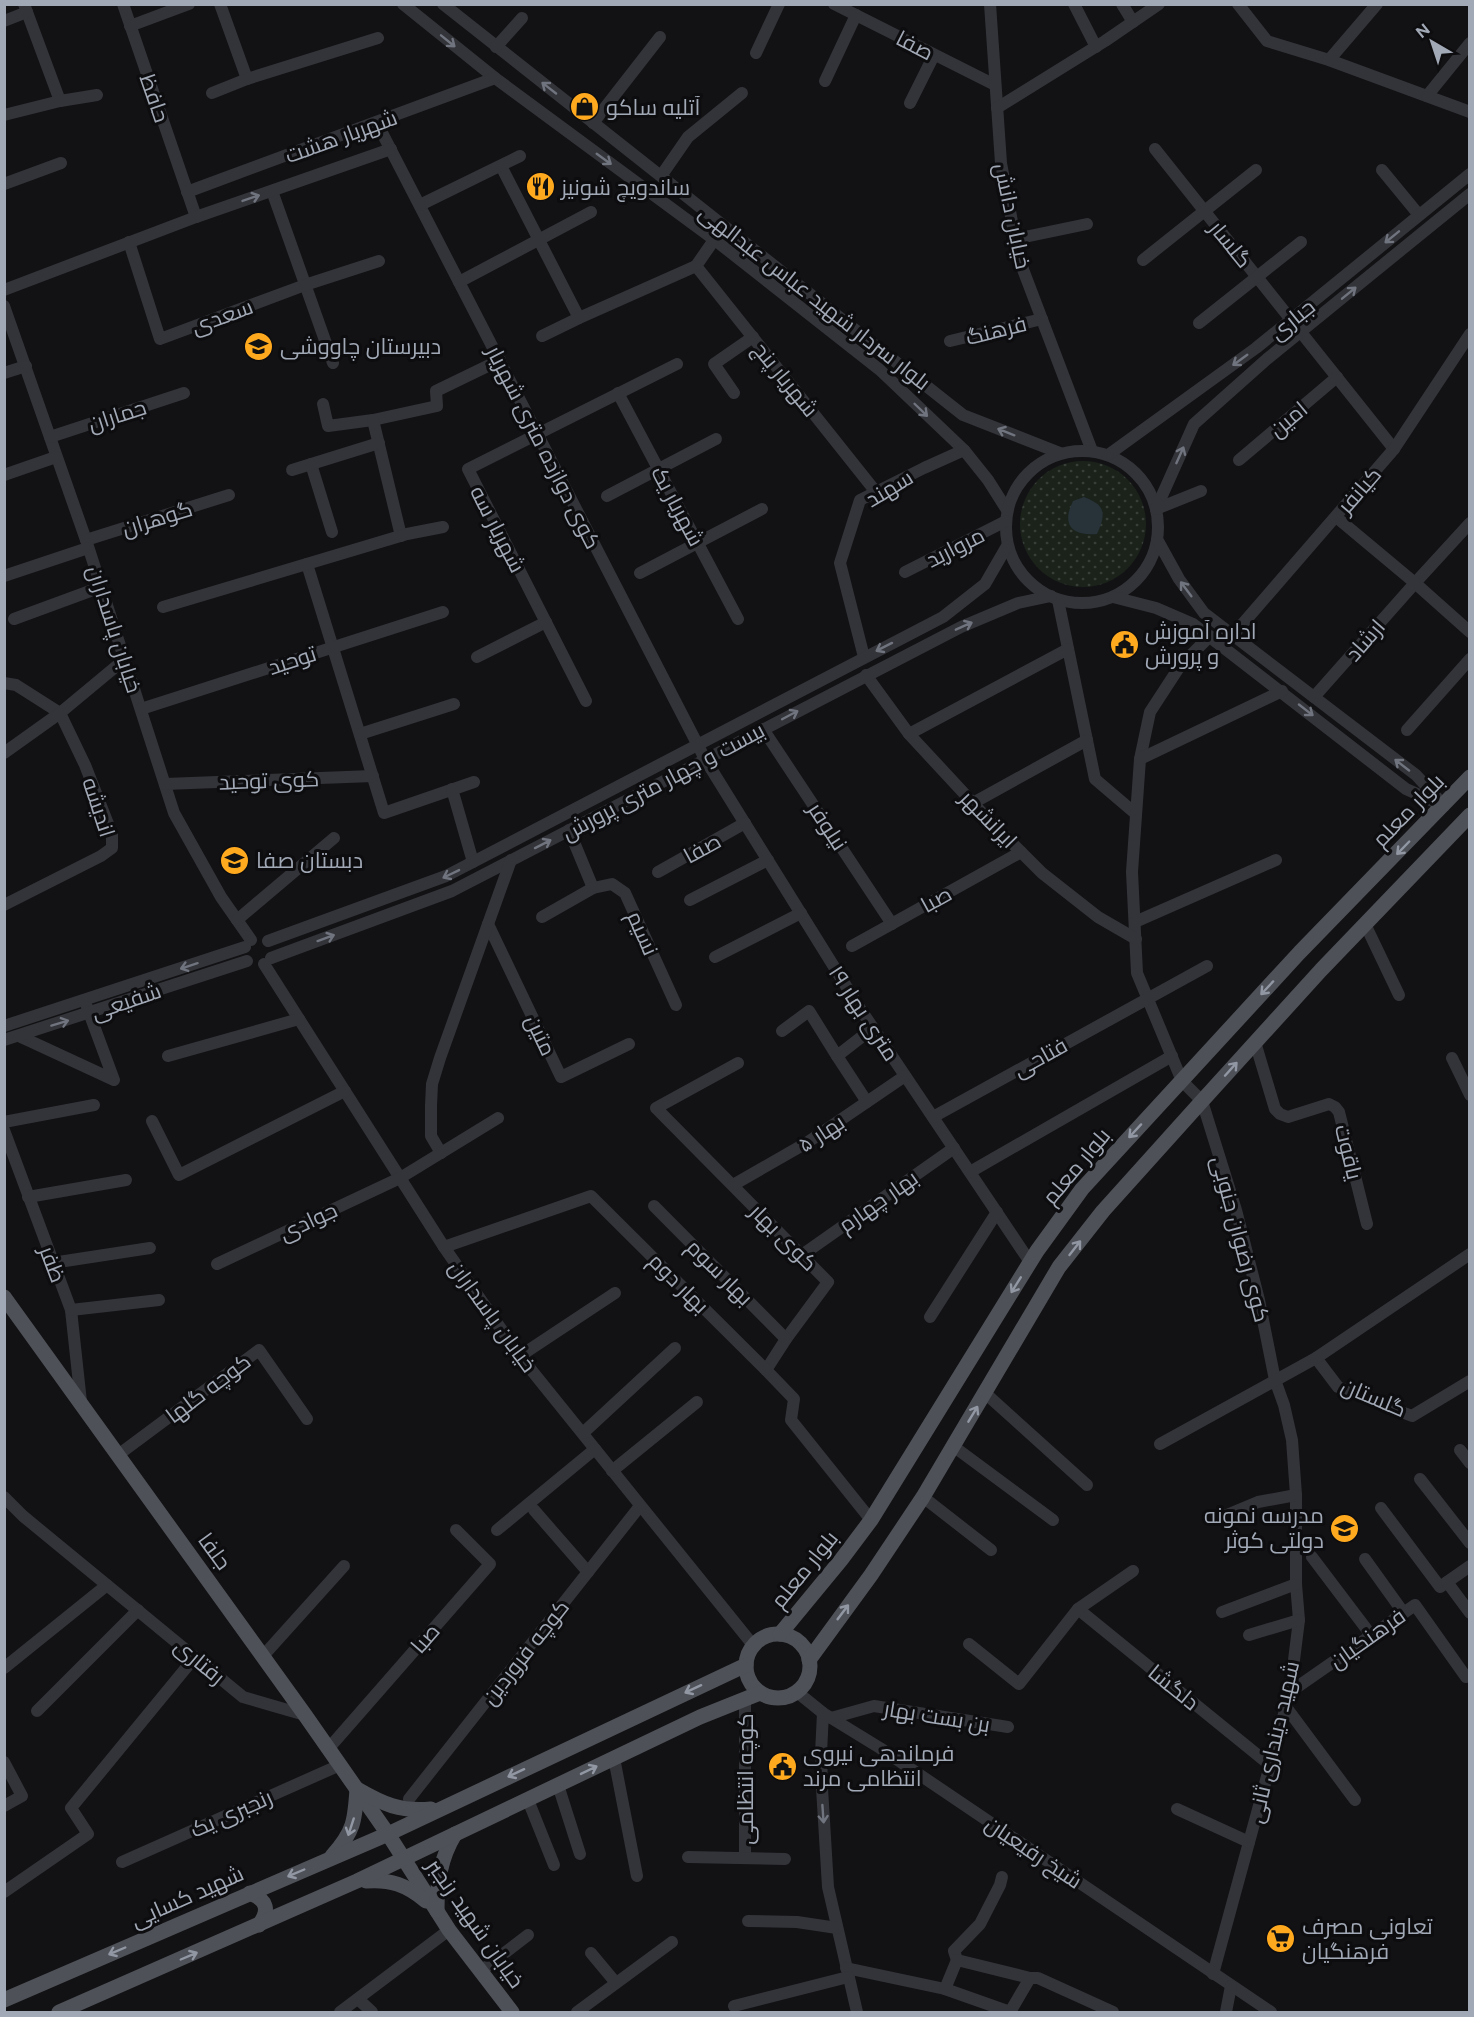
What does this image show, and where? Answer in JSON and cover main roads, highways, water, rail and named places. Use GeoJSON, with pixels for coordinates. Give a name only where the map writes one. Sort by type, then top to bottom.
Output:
{"type":"FeatureCollection","features":[{"type":"Feature","properties":{"kind":"main road","name":"بلوار معلم"},"geometry":{"type":"LineString","coordinates":[[780,1634],[871,1521],[1030,1262],[1082,1189],[1300,952],[1470,777]]}},
{"type":"Feature","properties":{"kind":"main road"},"geometry":{"type":"LineString","coordinates":[[809,1660],[871,1575],[923,1497],[1059,1267],[1103,1211],[1256,1042],[1365,924],[1468,821],[1444,806]]}},
{"type":"Feature","properties":{"kind":"main road","name":"جلفا"},"geometry":{"type":"LineString","coordinates":[[4,1297],[329,1748],[388,1834]]}},
{"type":"Feature","properties":{"kind":"main road"},"geometry":{"type":"LineString","coordinates":[[773,1634],[780,1634],[798,1641],[805,1649],[809,1660],[810,1672],[806,1682],[797,1692],[784,1698],[773,1698],[760,1693],[747,1676],[746,1665],[753,1645],[773,1634]]}},
{"type":"Feature","properties":{"kind":"main road"},"geometry":{"type":"LineString","coordinates":[[388,1834],[746,1665]]}},
{"type":"Feature","properties":{"kind":"main road"},"geometry":{"type":"LineString","coordinates":[[59,2013],[357,1881],[700,1717],[760,1693]]}},
{"type":"Feature","properties":{"kind":"main road"},"geometry":{"type":"LineString","coordinates":[[330,1858],[343,1844],[352,1829],[357,1789],[395,1808],[413,1811],[441,1809]]}},
{"type":"Feature","properties":{"kind":"main road","name":"شهید کسایی"},"geometry":{"type":"LineString","coordinates":[[4,2000],[388,1834]]}},
{"type":"Feature","properties":{"kind":"main road","name":"خیابان شهید رنجبر"},"geometry":{"type":"LineString","coordinates":[[388,1834],[449,1930],[512,2013]]}},
{"type":"Feature","properties":{"kind":"main road"},"geometry":{"type":"LineString","coordinates":[[437,1911],[438,1877],[443,1859],[455,1834]]}},
{"type":"Feature","properties":{"kind":"main road"},"geometry":{"type":"LineString","coordinates":[[357,1881],[383,1880],[397,1883],[412,1890],[437,1911]]}},
{"type":"Feature","properties":{"kind":"main road"},"geometry":{"type":"LineString","coordinates":[[250,1893],[260,1897],[266,1906],[266,1917],[259,1925]]}},
{"type":"Feature","properties":{"kind":"place","name":"آتلیه ساکو"},"geometry":{"type":"Point","coordinates":[585,107]}},
{"type":"Feature","properties":{"kind":"place","name":"ساندویچ شونیز"},"geometry":{"type":"Point","coordinates":[540,187]}},
{"type":"Feature","properties":{"kind":"place","name":"دبیرستان چاووشی"},"geometry":{"type":"Point","coordinates":[259,346]}},
{"type":"Feature","properties":{"kind":"place","name":"اداره آموزش و پرورش"},"geometry":{"type":"Point","coordinates":[1124,644]}},
{"type":"Feature","properties":{"kind":"place","name":"دبستان صفا"},"geometry":{"type":"Point","coordinates":[235,860]}},
{"type":"Feature","properties":{"kind":"place","name":"مدرسه نمونه دولتی کوثر"},"geometry":{"type":"Point","coordinates":[1345,1528]}},
{"type":"Feature","properties":{"kind":"place","name":"فرماندهی نیروی انتظامی مرند"},"geometry":{"type":"Point","coordinates":[782,1766]}},
{"type":"Feature","properties":{"kind":"place","name":"تعاونی مصرف فرهنگیان"},"geometry":{"type":"Point","coordinates":[1281,1939]}}]}
